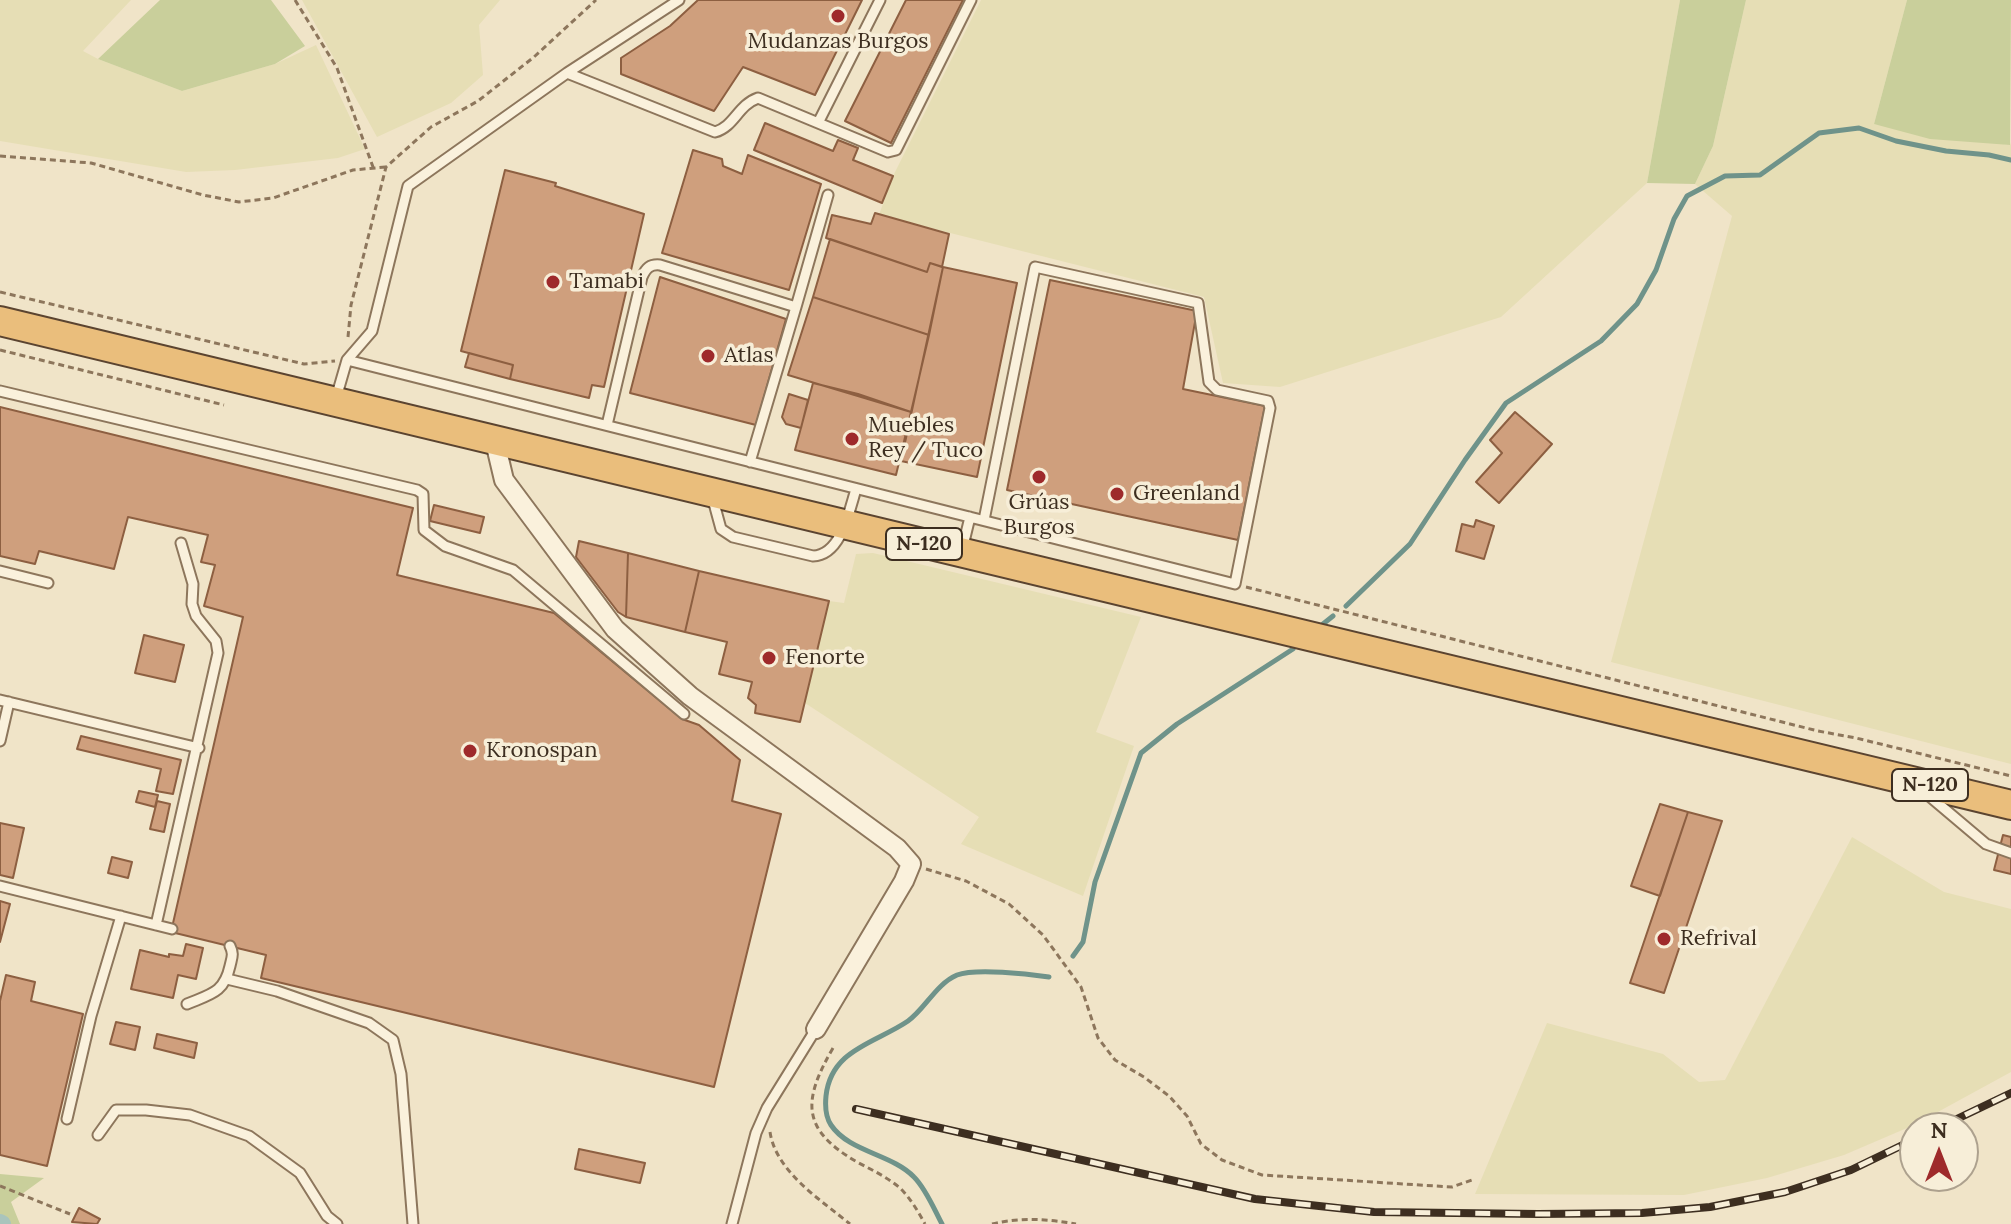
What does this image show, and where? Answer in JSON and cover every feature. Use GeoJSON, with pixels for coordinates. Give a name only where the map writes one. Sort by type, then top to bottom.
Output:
{"type":"FeatureCollection","features":[{"type":"Feature","properties":{"kind":"highway","name":"N-120"},"geometry":{"type":"LineString","coordinates":[[0,321],[2011,805]]}},
{"type":"Feature","properties":{"kind":"street"},"geometry":{"type":"LineString","coordinates":[[495,442],[504,480],[615,629],[690,696],[897,848],[911,864],[904,881],[816,1029]]}},
{"type":"Feature","properties":{"kind":"lane"},"geometry":{"type":"LineString","coordinates":[[335,402],[347,360],[372,331],[408,186],[567,73],[679,0]]}},
{"type":"Feature","properties":{"kind":"lane"},"geometry":{"type":"LineString","coordinates":[[818,123],[880,0]]}},
{"type":"Feature","properties":{"kind":"lane"},"geometry":{"type":"LineString","coordinates":[[567,73],[715,132],[724,130],[747,101],[758,98],[888,152],[896,150],[971,0]]}},
{"type":"Feature","properties":{"kind":"lane"},"geometry":{"type":"LineString","coordinates":[[750,462],[828,195]]}},
{"type":"Feature","properties":{"kind":"lane"},"geometry":{"type":"LineString","coordinates":[[607,425],[645,269],[653,264],[796,307]]}},
{"type":"Feature","properties":{"kind":"lane"},"geometry":{"type":"LineString","coordinates":[[347,360],[1235,584],[1270,408],[1268,401],[1217,390],[1209,382],[1198,303],[1035,267],[984,520]]}},
{"type":"Feature","properties":{"kind":"lane"},"geometry":{"type":"LineString","coordinates":[[0,391],[417,490],[423,494],[424,530],[445,546],[513,570],[543,592],[684,714]]}},
{"type":"Feature","properties":{"kind":"lane"},"geometry":{"type":"LineString","coordinates":[[845,525],[856,489]]}},
{"type":"Feature","properties":{"kind":"lane"},"geometry":{"type":"LineString","coordinates":[[961,553],[970,517]]}},
{"type":"Feature","properties":{"kind":"lane"},"geometry":{"type":"LineString","coordinates":[[156,925],[199,748],[218,653],[216,641],[196,616],[192,604],[193,584],[181,543]]}},
{"type":"Feature","properties":{"kind":"lane"},"geometry":{"type":"LineString","coordinates":[[0,571],[48,583]]}},
{"type":"Feature","properties":{"kind":"lane"},"geometry":{"type":"LineString","coordinates":[[0,741],[5,701],[199,748]]}},
{"type":"Feature","properties":{"kind":"lane"},"geometry":{"type":"LineString","coordinates":[[1914,782],[1986,844],[2011,853]]}},
{"type":"Feature","properties":{"kind":"lane"},"geometry":{"type":"LineString","coordinates":[[0,886],[172,929]]}},
{"type":"Feature","properties":{"kind":"lane"},"geometry":{"type":"LineString","coordinates":[[67,1119],[91,1016],[121,916]]}},
{"type":"Feature","properties":{"kind":"lane"},"geometry":{"type":"LineString","coordinates":[[187,1004],[222,988],[233,953],[230,946]]}},
{"type":"Feature","properties":{"kind":"lane"},"geometry":{"type":"LineString","coordinates":[[227,979],[277,991],[369,1023],[393,1040],[401,1074],[413,1224]]}},
{"type":"Feature","properties":{"kind":"lane"},"geometry":{"type":"LineString","coordinates":[[732,1224],[756,1133],[767,1108],[816,1029]]}},
{"type":"Feature","properties":{"kind":"lane"},"geometry":{"type":"LineString","coordinates":[[98,1135],[116,1110],[146,1110],[190,1115],[249,1136],[300,1173],[327,1216],[337,1224]]}},
{"type":"Feature","properties":{"kind":"path"},"geometry":{"type":"LineString","coordinates":[[295,0],[337,68],[373,167]]}},
{"type":"Feature","properties":{"kind":"path"},"geometry":{"type":"LineString","coordinates":[[0,292],[304,364],[347,360],[351,305],[386,167],[431,127],[478,101],[534,57],[596,0]]}},
{"type":"Feature","properties":{"kind":"path"},"geometry":{"type":"LineString","coordinates":[[0,156],[91,163],[203,195],[239,202],[273,198],[343,173],[386,167]]}},
{"type":"Feature","properties":{"kind":"path"},"geometry":{"type":"LineString","coordinates":[[0,350],[224,405]]}},
{"type":"Feature","properties":{"kind":"path"},"geometry":{"type":"LineString","coordinates":[[1235,584],[1774,721],[2011,776]]}},
{"type":"Feature","properties":{"kind":"path"},"geometry":{"type":"LineString","coordinates":[[911,864],[966,881],[1009,904],[1043,935],[1081,987],[1098,1038],[1115,1060],[1169,1096],[1187,1116],[1201,1144],[1222,1160],[1262,1175],[1309,1180],[1452,1187],[1472,1180]]}},
{"type":"Feature","properties":{"kind":"path"},"geometry":{"type":"LineString","coordinates":[[833,1048],[818,1074],[811,1096],[813,1117],[819,1130],[829,1143],[901,1189],[925,1224]]}},
{"type":"Feature","properties":{"kind":"path"},"geometry":{"type":"LineString","coordinates":[[767,1108],[772,1141],[780,1158],[796,1178],[850,1224]]}},
{"type":"Feature","properties":{"kind":"path"},"geometry":{"type":"LineString","coordinates":[[0,1186],[70,1214]]}},
{"type":"Feature","properties":{"kind":"path"},"geometry":{"type":"LineString","coordinates":[[992,1224],[1044,1218],[1076,1224]]}},
{"type":"Feature","properties":{"kind":"shaded area"},"geometry":{"type":"Polygon","coordinates":[[[0,0],[131,0],[83,51],[182,91],[275,64],[316,45],[365,149],[338,158],[235,170],[186,172],[0,141],[0,0]]]}},
{"type":"Feature","properties":{"kind":"shaded area"},"geometry":{"type":"Polygon","coordinates":[[[302,0],[500,0],[479,25],[483,75],[451,103],[377,137],[302,0]]]}},
{"type":"Feature","properties":{"kind":"shaded area"},"geometry":{"type":"Polygon","coordinates":[[[981,0],[1680,0],[1647,183],[1501,317],[1280,387],[1223,383],[1204,297],[879,215],[893,176],[981,0]]]}},
{"type":"Feature","properties":{"kind":"shaded area"},"geometry":{"type":"Polygon","coordinates":[[[1746,0],[1907,0],[1874,124],[2010,145],[2011,142],[2011,764],[1611,662],[1732,216],[1695,184],[1713,146],[1746,0]]]}},
{"type":"Feature","properties":{"kind":"shaded area"},"geometry":{"type":"Polygon","coordinates":[[[873,553],[1141,617],[1096,732],[1134,746],[1083,896],[961,844],[979,817],[805,703],[829,601],[844,603],[856,554],[873,553]]]}},
{"type":"Feature","properties":{"kind":"shaded area"},"geometry":{"type":"Polygon","coordinates":[[[1852,837],[1944,892],[2011,909],[2011,1072],[1938,1112],[1899,1112],[1899,1131],[1844,1155],[1767,1178],[1684,1195],[1475,1194],[1547,1023],[1663,1054],[1699,1082],[1725,1080],[1852,837]]]}},
{"type":"Feature","properties":{"kind":"green space"},"geometry":{"type":"Polygon","coordinates":[[[160,0],[271,0],[305,46],[275,64],[182,91],[98,59],[160,0]]]}},
{"type":"Feature","properties":{"kind":"green space"},"geometry":{"type":"Polygon","coordinates":[[[1680,0],[1746,0],[1713,146],[1695,184],[1647,183],[1680,0]]]}},
{"type":"Feature","properties":{"kind":"green space"},"geometry":{"type":"Polygon","coordinates":[[[1907,0],[2011,0],[2010,145],[1930,139],[1874,124],[1907,0]]]}},
{"type":"Feature","properties":{"kind":"green space"},"geometry":{"type":"Polygon","coordinates":[[[0,1174],[44,1178],[11,1202],[20,1224],[0,1224],[0,1174]]]}},
{"type":"Feature","properties":{"kind":"building"},"geometry":{"type":"Polygon","coordinates":[[[698,0],[862,0],[815,95],[743,67],[714,111],[621,74],[621,58],[670,26],[698,0]]]}},
{"type":"Feature","properties":{"kind":"building"},"geometry":{"type":"Polygon","coordinates":[[[906,0],[963,0],[891,143],[845,121],[906,0]]]}},
{"type":"Feature","properties":{"kind":"building"},"geometry":{"type":"Polygon","coordinates":[[[765,123],[833,151],[838,140],[858,148],[853,160],[893,176],[882,203],[754,150],[765,123]]]}},
{"type":"Feature","properties":{"kind":"building"},"geometry":{"type":"Polygon","coordinates":[[[693,150],[722,159],[723,166],[742,174],[748,155],[821,184],[789,290],[662,253],[693,150]]]}},
{"type":"Feature","properties":{"kind":"building","name":"Tamabi"},"geometry":{"type":"Polygon","coordinates":[[[505,170],[556,183],[555,186],[644,214],[604,387],[592,385],[589,398],[510,379],[513,365],[461,351],[505,170]]]}},
{"type":"Feature","properties":{"kind":"building"},"geometry":{"type":"Polygon","coordinates":[[[875,213],[949,234],[942,267],[930,263],[927,272],[826,238],[832,215],[871,224],[875,213]]]}},
{"type":"Feature","properties":{"kind":"building"},"geometry":{"type":"Polygon","coordinates":[[[830,239],[927,272],[930,263],[943,267],[929,335],[813,297],[830,239]]]}},
{"type":"Feature","properties":{"kind":"building"},"geometry":{"type":"Polygon","coordinates":[[[943,267],[1017,283],[977,477],[901,461],[943,267]]]}},
{"type":"Feature","properties":{"kind":"building","name":"Atlas"},"geometry":{"type":"Polygon","coordinates":[[[660,277],[786,319],[756,425],[630,393],[660,277]]]}},
{"type":"Feature","properties":{"kind":"building"},"geometry":{"type":"Polygon","coordinates":[[[1050,280],[1197,311],[1183,389],[1265,406],[1238,540],[1007,490],[1050,280]]]}},
{"type":"Feature","properties":{"kind":"building"},"geometry":{"type":"Polygon","coordinates":[[[813,297],[929,335],[911,412],[788,375],[813,297]]]}},
{"type":"Feature","properties":{"kind":"building"},"geometry":{"type":"Polygon","coordinates":[[[469,353],[513,365],[510,379],[465,367],[469,353]]]}},
{"type":"Feature","properties":{"kind":"building","name":"Muebles Rey / Tuco"},"geometry":{"type":"Polygon","coordinates":[[[813,383],[911,412],[896,475],[795,450],[813,383]]]}},
{"type":"Feature","properties":{"kind":"building"},"geometry":{"type":"Polygon","coordinates":[[[789,394],[808,400],[801,428],[786,424],[782,417],[789,394]]]}},
{"type":"Feature","properties":{"kind":"building","name":"Kronospan"},"geometry":{"type":"Polygon","coordinates":[[[0,407],[413,508],[397,575],[554,613],[682,719],[699,725],[740,760],[732,801],[781,814],[714,1087],[261,978],[266,955],[171,932],[243,617],[204,606],[215,565],[201,562],[208,535],[128,517],[114,569],[39,551],[35,564],[0,556],[0,407]]]}},
{"type":"Feature","properties":{"kind":"building"},"geometry":{"type":"Polygon","coordinates":[[[1515,412],[1552,444],[1499,503],[1476,482],[1502,453],[1490,440],[1515,412]]]}},
{"type":"Feature","properties":{"kind":"building"},"geometry":{"type":"Polygon","coordinates":[[[434,505],[484,517],[480,533],[430,521],[434,505]]]}},
{"type":"Feature","properties":{"kind":"building"},"geometry":{"type":"Polygon","coordinates":[[[1476,520],[1494,526],[1484,559],[1456,551],[1462,524],[1474,527],[1476,520]]]}},
{"type":"Feature","properties":{"kind":"building"},"geometry":{"type":"Polygon","coordinates":[[[579,541],[628,553],[626,617],[618,612],[576,557],[579,541]]]}},
{"type":"Feature","properties":{"kind":"building"},"geometry":{"type":"Polygon","coordinates":[[[628,553],[699,571],[685,632],[626,617],[628,553]]]}},
{"type":"Feature","properties":{"kind":"building","name":"Fenorte"},"geometry":{"type":"Polygon","coordinates":[[[699,571],[829,601],[800,722],[755,713],[756,705],[748,698],[752,682],[719,674],[727,642],[685,632],[699,571]]]}},
{"type":"Feature","properties":{"kind":"building"},"geometry":{"type":"Polygon","coordinates":[[[144,635],[184,645],[175,682],[135,673],[144,635]]]}},
{"type":"Feature","properties":{"kind":"building"},"geometry":{"type":"Polygon","coordinates":[[[81,736],[181,760],[173,794],[156,791],[161,769],[77,749],[81,736]]]}},
{"type":"Feature","properties":{"kind":"building"},"geometry":{"type":"Polygon","coordinates":[[[139,791],[158,795],[155,807],[136,802],[139,791]]]}},
{"type":"Feature","properties":{"kind":"building"},"geometry":{"type":"Polygon","coordinates":[[[157,801],[170,804],[164,832],[150,829],[157,801]]]}},
{"type":"Feature","properties":{"kind":"building"},"geometry":{"type":"Polygon","coordinates":[[[1660,804],[1688,812],[1660,896],[1631,886],[1660,804]]]}},
{"type":"Feature","properties":{"kind":"building","name":"Refrival"},"geometry":{"type":"Polygon","coordinates":[[[1688,812],[1722,821],[1664,993],[1630,983],[1688,812]]]}},
{"type":"Feature","properties":{"kind":"building"},"geometry":{"type":"Polygon","coordinates":[[[0,823],[24,828],[13,878],[0,875],[0,823]]]}},
{"type":"Feature","properties":{"kind":"building"},"geometry":{"type":"Polygon","coordinates":[[[2003,835],[2011,837],[2011,874],[1994,870],[2003,835]]]}},
{"type":"Feature","properties":{"kind":"building"},"geometry":{"type":"Polygon","coordinates":[[[112,857],[132,862],[128,878],[108,873],[112,857]]]}},
{"type":"Feature","properties":{"kind":"building"},"geometry":{"type":"Polygon","coordinates":[[[0,901],[10,904],[0,942],[0,901]]]}},
{"type":"Feature","properties":{"kind":"building"},"geometry":{"type":"Polygon","coordinates":[[[186,944],[203,948],[196,979],[178,975],[173,998],[131,989],[140,950],[169,957],[169,954],[183,956],[186,944]]]}},
{"type":"Feature","properties":{"kind":"building"},"geometry":{"type":"Polygon","coordinates":[[[6,975],[35,982],[31,1001],[83,1014],[47,1166],[0,1155],[0,1001],[6,975]]]}},
{"type":"Feature","properties":{"kind":"building"},"geometry":{"type":"Polygon","coordinates":[[[116,1022],[140,1027],[135,1050],[110,1044],[116,1022]]]}},
{"type":"Feature","properties":{"kind":"building"},"geometry":{"type":"Polygon","coordinates":[[[157,1034],[197,1043],[194,1058],[154,1048],[157,1034]]]}},
{"type":"Feature","properties":{"kind":"building"},"geometry":{"type":"Polygon","coordinates":[[[579,1149],[645,1163],[640,1183],[575,1169],[579,1149]]]}},
{"type":"Feature","properties":{"kind":"building"},"geometry":{"type":"Polygon","coordinates":[[[79,1208],[100,1219],[97,1224],[72,1222],[79,1208]]]}},
{"type":"Feature","properties":{"kind":"waterway"},"geometry":{"type":"LineString","coordinates":[[1346,606],[1410,544],[1506,403],[1601,341],[1637,304],[1656,270],[1674,219],[1687,196],[1725,176],[1760,175],[1819,133],[1859,128],[1896,141],[2011,160]]}},
{"type":"Feature","properties":{"kind":"waterway"},"geometry":{"type":"LineString","coordinates":[[1323,624],[1333,616]]}},
{"type":"Feature","properties":{"kind":"waterway"},"geometry":{"type":"LineString","coordinates":[[1073,956],[1083,942],[1095,882],[1141,753],[1177,724],[1293,649]]}},
{"type":"Feature","properties":{"kind":"waterway"},"geometry":{"type":"LineString","coordinates":[[942,1224],[914,1177],[905,1169],[848,1141],[831,1125],[826,1107],[830,1080],[846,1057],[908,1021],[943,984],[957,975],[989,972],[1049,977]]}},
{"type":"Feature","properties":{"kind":"railway"},"geometry":{"type":"LineString","coordinates":[[1971,1112],[2011,1093]]}},
{"type":"Feature","properties":{"kind":"railway"},"geometry":{"type":"LineString","coordinates":[[856,1109],[1255,1199],[1374,1212],[1642,1213],[1710,1207],[1785,1192],[1851,1170],[1899,1147]]}},
{"type":"Feature","properties":{"kind":"place","name":"Mudanzas Burgos"},"geometry":{"type":"Point","coordinates":[838,16]}},
{"type":"Feature","properties":{"kind":"place","name":"Tamabi"},"geometry":{"type":"Point","coordinates":[553,282]}},
{"type":"Feature","properties":{"kind":"place","name":"Atlas"},"geometry":{"type":"Point","coordinates":[708,356]}},
{"type":"Feature","properties":{"kind":"place","name":"Muebles Rey / Tuco"},"geometry":{"type":"Point","coordinates":[852,439]}},
{"type":"Feature","properties":{"kind":"place","name":"Grúas Burgos"},"geometry":{"type":"Point","coordinates":[1039,477]}},
{"type":"Feature","properties":{"kind":"place","name":"Greenland"},"geometry":{"type":"Point","coordinates":[1117,494]}},
{"type":"Feature","properties":{"kind":"place","name":"Fenorte"},"geometry":{"type":"Point","coordinates":[769,658]}},
{"type":"Feature","properties":{"kind":"place","name":"Kronospan"},"geometry":{"type":"Point","coordinates":[470,751]}},
{"type":"Feature","properties":{"kind":"place","name":"Refrival"},"geometry":{"type":"Point","coordinates":[1664,939]}}]}
